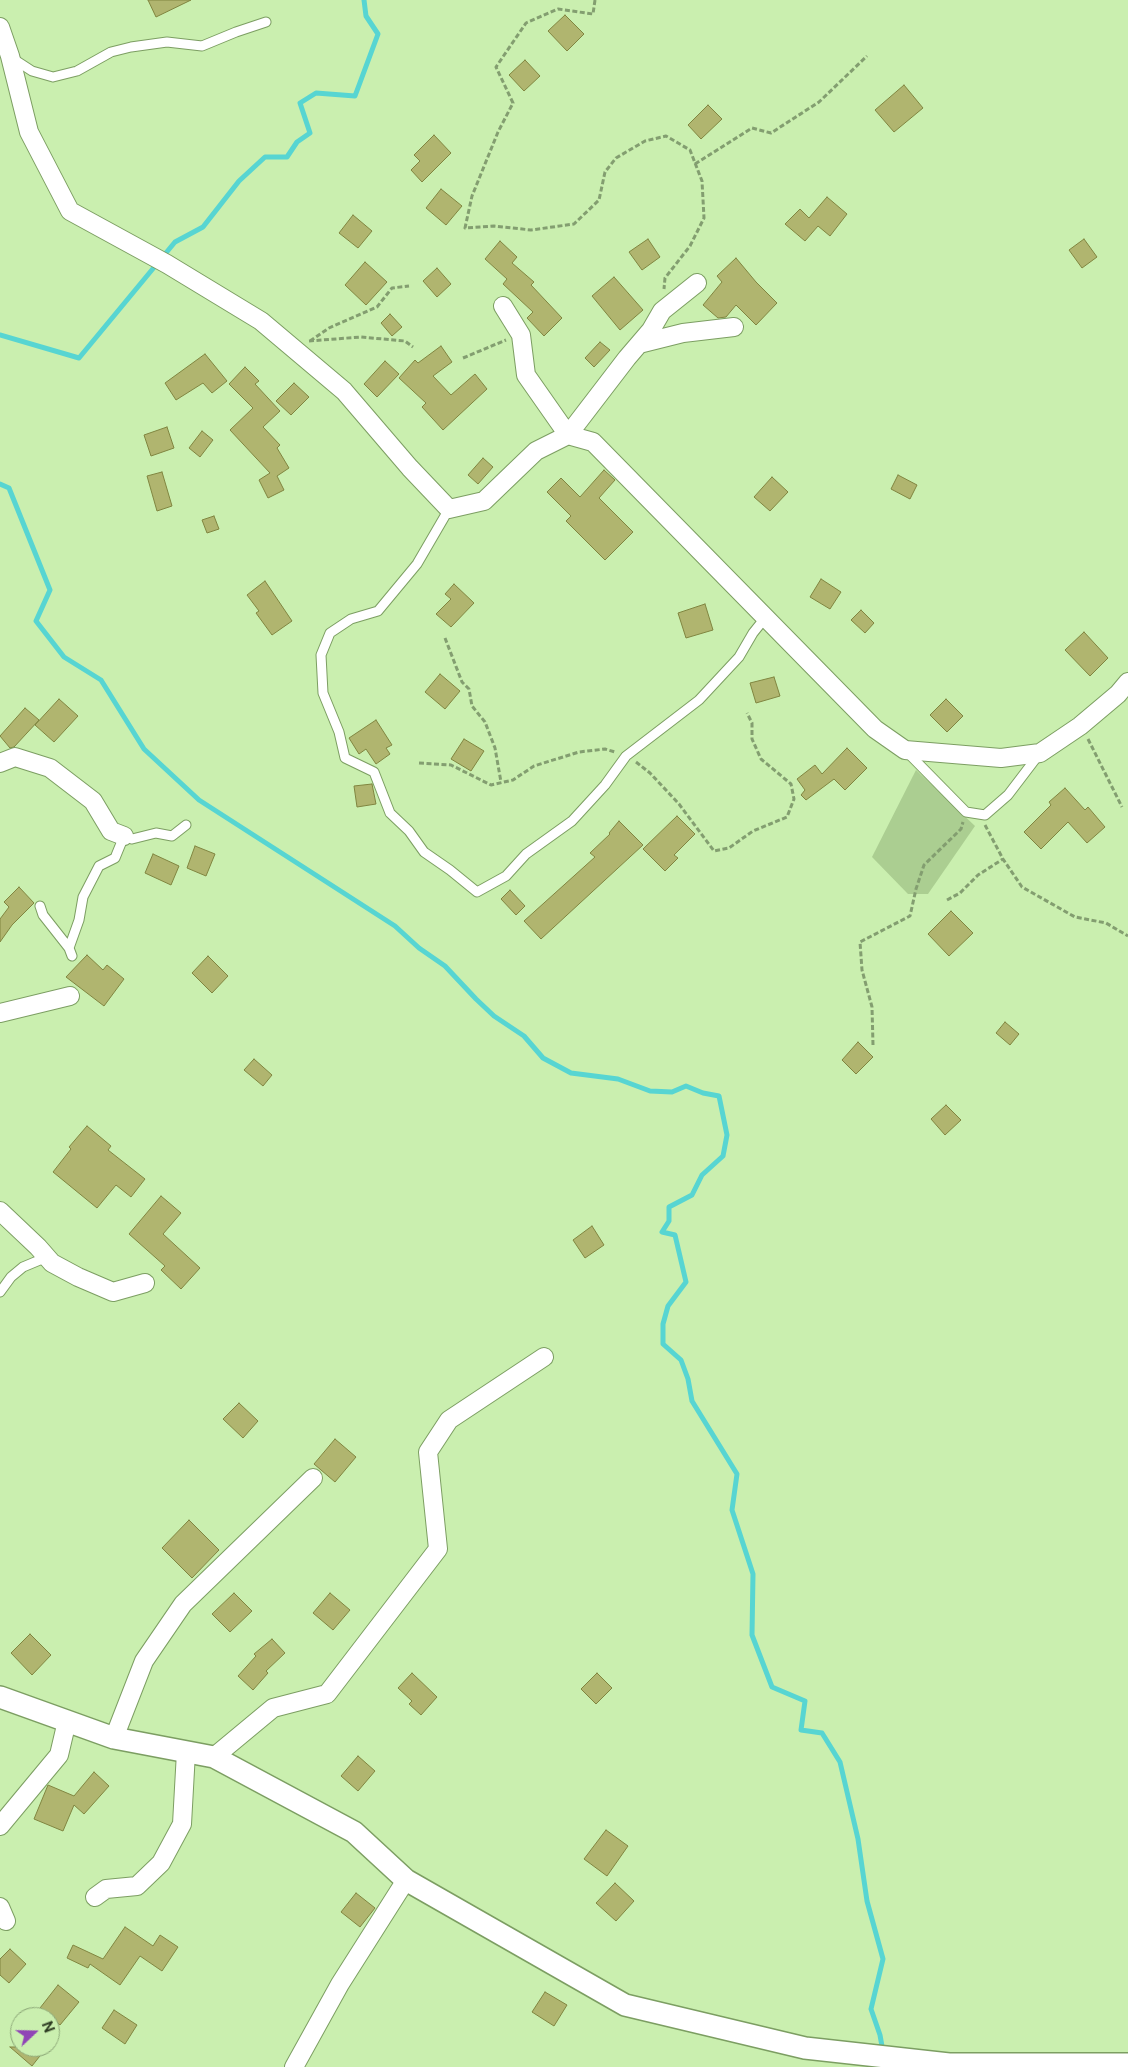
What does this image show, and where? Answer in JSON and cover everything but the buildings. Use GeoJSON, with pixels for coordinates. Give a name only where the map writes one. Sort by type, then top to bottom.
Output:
{"type":"FeatureCollection","features":[{"type":"Feature","properties":{"kind":"street"},"geometry":{"type":"LineString","coordinates":[[0,27],[10,56],[29,132],[70,211],[150,254],[304,348],[410,468],[449,509],[484,501],[536,451],[568,435],[651,330],[662,311],[697,283]]}},
{"type":"Feature","properties":{"kind":"street"},"geometry":{"type":"LineString","coordinates":[[503,306],[521,335],[526,375],[568,435],[593,442],[875,729],[905,750],[1001,758],[1040,753],[1080,726],[1118,694],[1128,682]]}},
{"type":"Feature","properties":{"kind":"street"},"geometry":{"type":"LineString","coordinates":[[639,344],[683,333],[734,326]]}},
{"type":"Feature","properties":{"kind":"street"},"geometry":{"type":"LineString","coordinates":[[0,763],[15,757],[50,768],[93,802],[111,831],[124,836]]}},
{"type":"Feature","properties":{"kind":"street"},"geometry":{"type":"LineString","coordinates":[[0,1013],[70,996]]}},
{"type":"Feature","properties":{"kind":"street"},"geometry":{"type":"LineString","coordinates":[[0,1211],[38,1246],[52,1263],[113,1292],[145,1283]]}},
{"type":"Feature","properties":{"kind":"street"},"geometry":{"type":"LineString","coordinates":[[214,1757],[273,1708],[327,1694],[438,1549],[428,1452],[449,1420],[544,1357]]}},
{"type":"Feature","properties":{"kind":"street"},"geometry":{"type":"LineString","coordinates":[[114,1738],[144,1660],[183,1604],[313,1478]]}},
{"type":"Feature","properties":{"kind":"street"},"geometry":{"type":"LineString","coordinates":[[0,1697],[114,1738],[214,1757],[354,1832],[406,1880],[625,2005],[806,2048],[950,2064],[1128,2064]]}},
{"type":"Feature","properties":{"kind":"street"},"geometry":{"type":"LineString","coordinates":[[0,1824],[59,1755],[67,1721]]}},
{"type":"Feature","properties":{"kind":"street"},"geometry":{"type":"LineString","coordinates":[[95,1897],[106,1889],[137,1886],[161,1863],[182,1824],[186,1752]]}},
{"type":"Feature","properties":{"kind":"street"},"geometry":{"type":"LineString","coordinates":[[294,2067],[340,1984],[406,1880]]}},
{"type":"Feature","properties":{"kind":"lane"},"geometry":{"type":"LineString","coordinates":[[10,56],[32,71],[53,77],[77,71],[111,52],[167,42],[202,46],[266,22]]}},
{"type":"Feature","properties":{"kind":"lane"},"geometry":{"type":"LineString","coordinates":[[449,509],[417,564],[378,611],[351,619],[330,633],[321,655],[323,693],[339,732],[345,758],[374,772],[390,813],[409,831],[424,852],[450,870],[476,892],[506,876],[526,854],[572,821],[605,785],[626,756],[699,700],[739,657],[753,633],[765,618]]}},
{"type":"Feature","properties":{"kind":"lane"},"geometry":{"type":"LineString","coordinates":[[905,750],[966,812],[978,814],[985,814],[1008,795],[1040,753]]}},
{"type":"Feature","properties":{"kind":"lane"},"geometry":{"type":"LineString","coordinates":[[40,906],[43,915],[71,952],[82,910],[83,897],[89,883],[99,866],[115,858],[124,836],[132,839],[156,833],[172,836],[186,825]]}},
{"type":"Feature","properties":{"kind":"lane"},"geometry":{"type":"LineString","coordinates":[[0,1292],[11,1277],[23,1267],[47,1257]]}},
{"type":"Feature","properties":{"kind":"path"},"geometry":{"type":"LineString","coordinates":[[595,0],[593,14],[558,9],[526,23],[496,67],[513,103],[498,132],[472,196],[465,228],[494,226],[531,230],[574,224],[599,200],[604,172],[616,158],[645,141],[666,136],[690,150],[702,181],[704,218],[690,246],[665,278],[662,311]]}},
{"type":"Feature","properties":{"kind":"path"},"geometry":{"type":"LineString","coordinates":[[695,164],[752,128],[771,133],[819,102],[867,56]]}},
{"type":"Feature","properties":{"kind":"path"},"geometry":{"type":"LineString","coordinates":[[304,348],[329,328],[377,307],[392,288],[408,286]]}},
{"type":"Feature","properties":{"kind":"path"},"geometry":{"type":"LineString","coordinates":[[463,358],[521,335]]}},
{"type":"Feature","properties":{"kind":"path"},"geometry":{"type":"LineString","coordinates":[[304,348],[361,337],[405,341],[413,347]]}},
{"type":"Feature","properties":{"kind":"path"},"geometry":{"type":"LineString","coordinates":[[445,638],[462,682],[469,689],[472,706],[485,722],[496,748],[501,782]]}},
{"type":"Feature","properties":{"kind":"path"},"geometry":{"type":"LineString","coordinates":[[419,763],[451,765],[491,785],[513,780],[534,766],[579,752],[605,749],[626,756],[650,773],[680,804],[714,852],[729,848],[753,831],[787,817],[794,799],[791,784],[761,759],[752,739],[752,723],[746,713]]}},
{"type":"Feature","properties":{"kind":"path"},"geometry":{"type":"LineString","coordinates":[[1080,726],[1097,753],[1122,806]]}},
{"type":"Feature","properties":{"kind":"path"},"geometry":{"type":"LineString","coordinates":[[873,1045],[872,1007],[862,970],[860,942],[910,916],[924,865],[961,829],[966,812]]}},
{"type":"Feature","properties":{"kind":"path"},"geometry":{"type":"LineString","coordinates":[[978,814],[1003,859],[1022,887],[1075,917],[1106,923],[1128,936]]}},
{"type":"Feature","properties":{"kind":"path"},"geometry":{"type":"LineString","coordinates":[[947,900],[960,894],[978,875],[1003,859]]}},
{"type":"Feature","properties":{"kind":"green space"},"geometry":{"type":"Polygon","coordinates":[[[916,770],[975,826],[928,894],[908,894],[872,857],[916,770]]]}},
{"type":"Feature","properties":{"kind":"waterway"},"geometry":{"type":"LineString","coordinates":[[0,335],[79,358],[175,242],[203,227],[239,181],[265,157],[287,157],[297,142],[310,133],[300,103],[316,93],[355,96],[378,34],[366,16],[364,0]]}},
{"type":"Feature","properties":{"kind":"waterway"},"geometry":{"type":"LineString","coordinates":[[0,484],[9,488],[50,590],[36,621],[64,657],[101,680],[144,749],[199,800],[395,926],[419,948],[445,966],[494,1016],[524,1036],[543,1058],[571,1073],[618,1079],[650,1091],[672,1092],[686,1086],[703,1093],[719,1096],[727,1135],[723,1156],[702,1175],[692,1195],[669,1207],[669,1221],[662,1232],[675,1235],[686,1282],[668,1306],[663,1324],[663,1344],[681,1360],[688,1379],[692,1401],[737,1474],[732,1510],[753,1574],[752,1635],[772,1687],[805,1701],[801,1730],[822,1733],[840,1762],[858,1839],[867,1901],[883,1959],[871,2009],[880,2035],[883,2052]]}}]}
